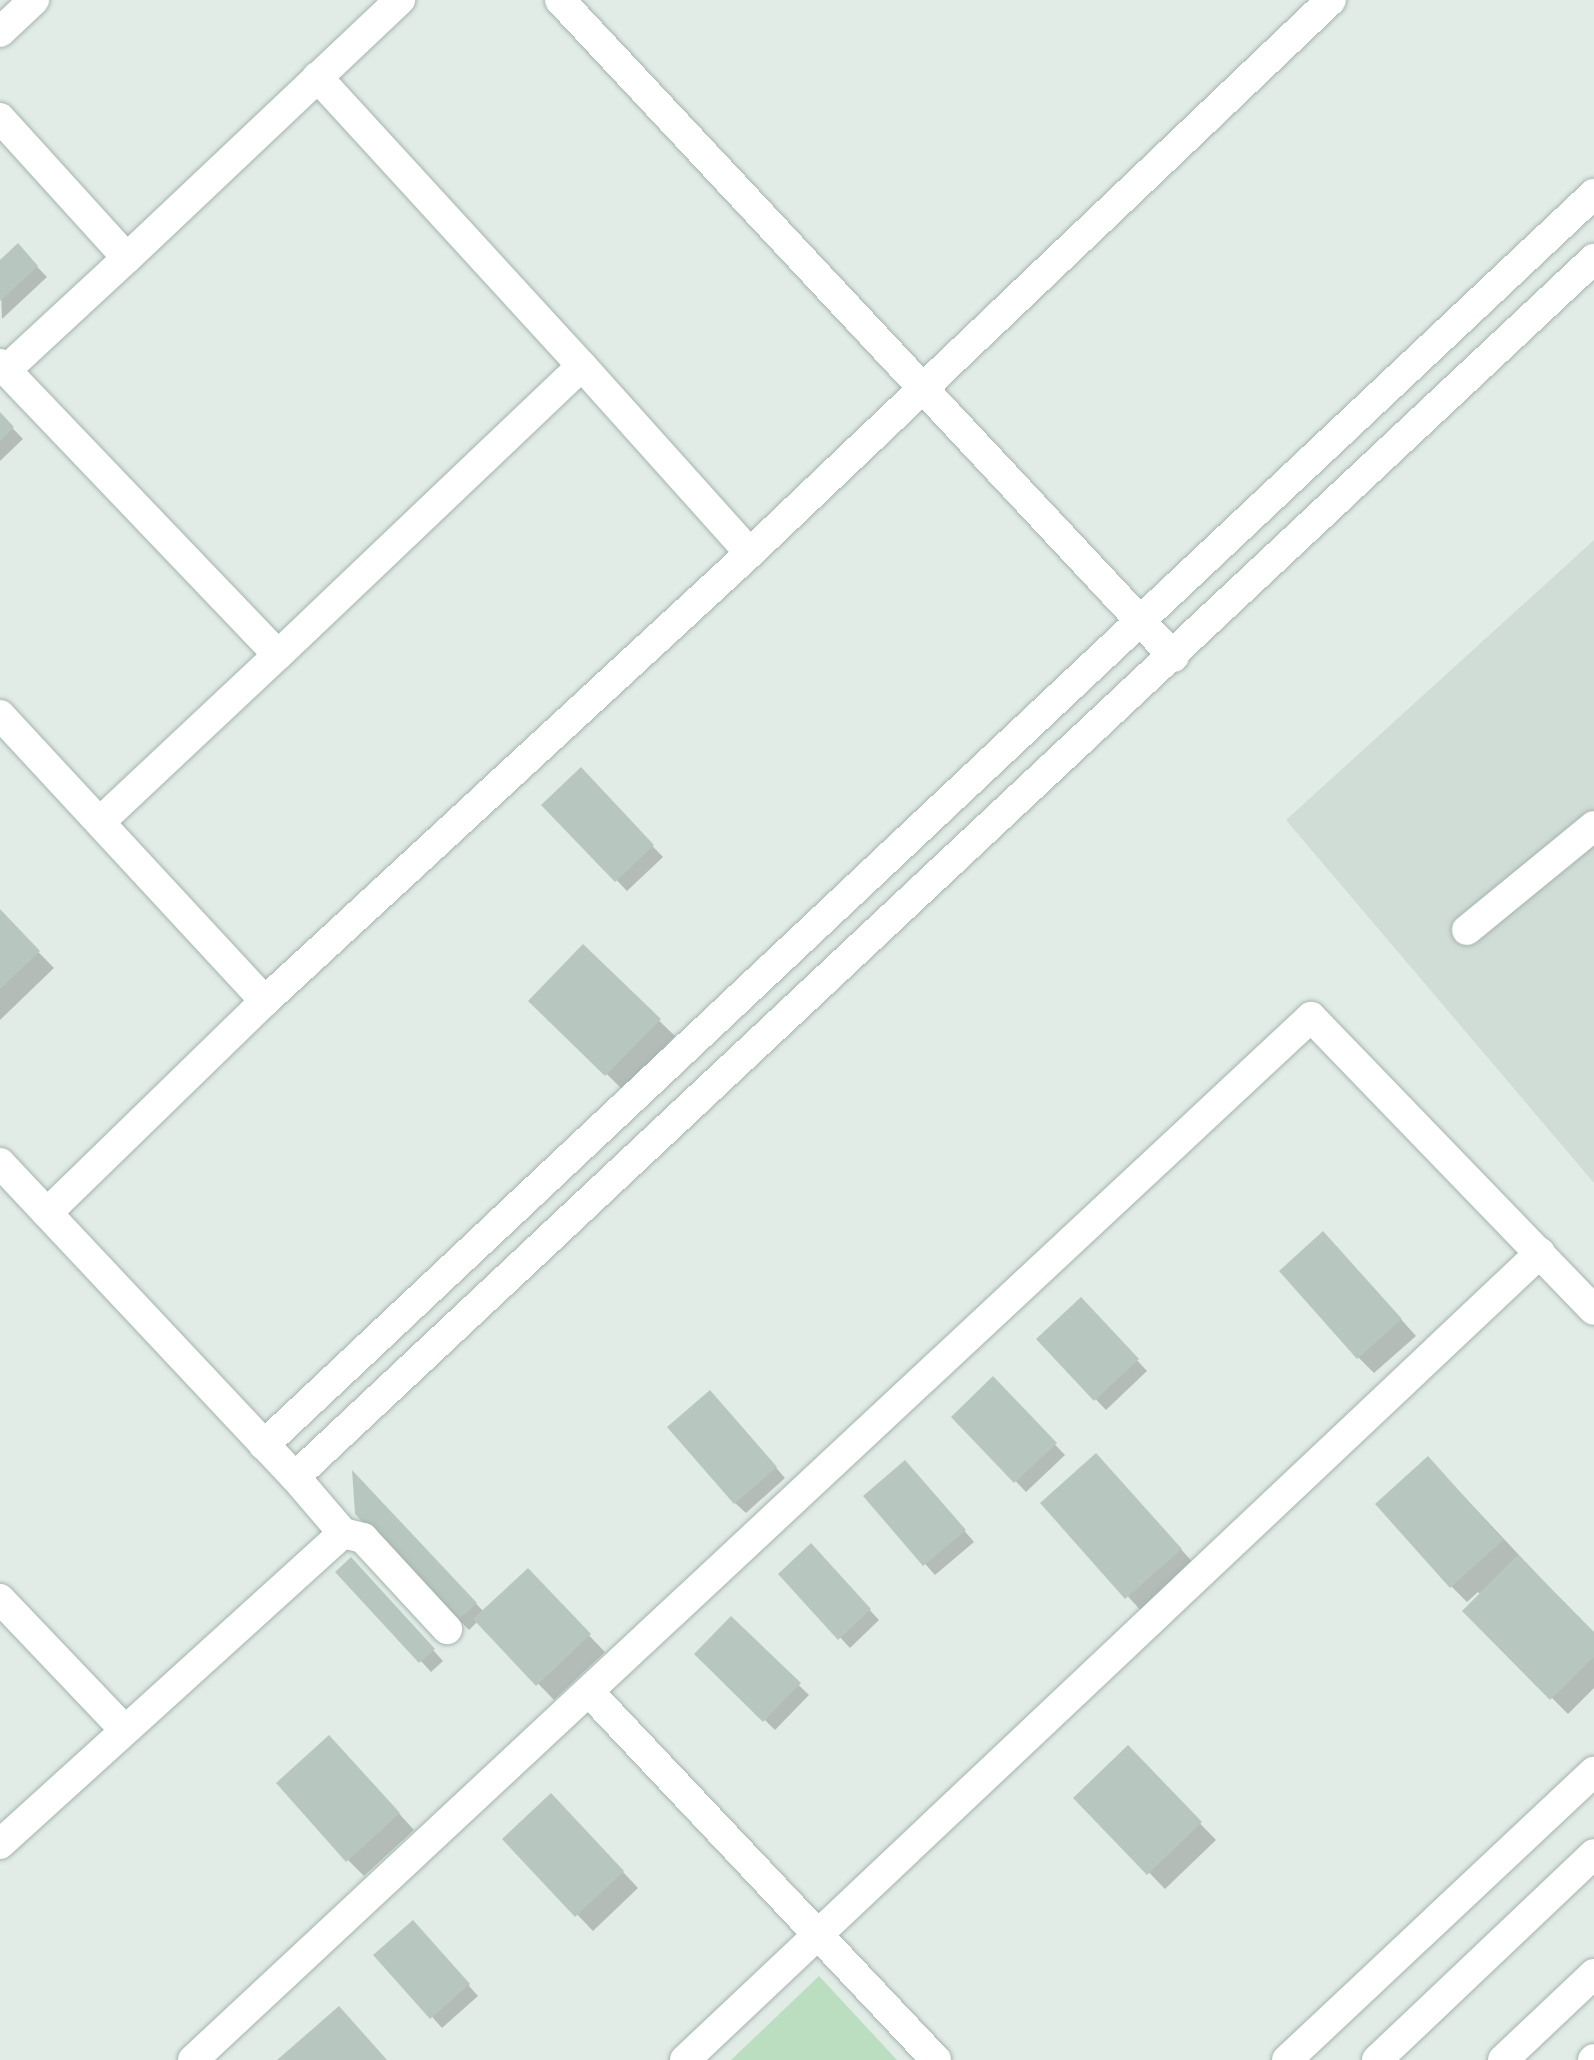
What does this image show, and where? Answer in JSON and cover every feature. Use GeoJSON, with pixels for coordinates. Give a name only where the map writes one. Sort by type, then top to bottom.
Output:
{"type":"FeatureCollection","features":[{"type":"Feature","properties":{"kind":"street"},"geometry":{"type":"LineString","coordinates":[[0,32],[34,0]]}},
{"type":"Feature","properties":{"kind":"street"},"geometry":{"type":"LineString","coordinates":[[278,656],[3,367],[127,258],[400,0]]}},
{"type":"Feature","properties":{"kind":"street"},"geometry":{"type":"LineString","coordinates":[[560,0],[1174,657]]}},
{"type":"Feature","properties":{"kind":"street"},"geometry":{"type":"LineString","coordinates":[[47,1212],[264,1001],[750,553],[1331,0]]}},
{"type":"Feature","properties":{"kind":"street"},"geometry":{"type":"LineString","coordinates":[[317,77],[750,553]]}},
{"type":"Feature","properties":{"kind":"street"},"geometry":{"type":"LineString","coordinates":[[0,118],[127,258]]}},
{"type":"Feature","properties":{"kind":"street"},"geometry":{"type":"LineString","coordinates":[[264,1445],[1594,194]]}},
{"type":"Feature","properties":{"kind":"street"},"geometry":{"type":"LineString","coordinates":[[295,1478],[1594,259]]}},
{"type":"Feature","properties":{"kind":"street"},"geometry":{"type":"LineString","coordinates":[[100,821],[582,366]]}},
{"type":"Feature","properties":{"kind":"street"},"geometry":{"type":"LineString","coordinates":[[0,715],[264,1001]]}},
{"type":"Feature","properties":{"kind":"street"},"geometry":{"type":"LineString","coordinates":[[1467,930],[1594,826]]}},
{"type":"Feature","properties":{"kind":"street"},"geometry":{"type":"LineString","coordinates":[[193,2060],[591,1694],[1311,1016],[1594,1310]]}},
{"type":"Feature","properties":{"kind":"street"},"geometry":{"type":"LineString","coordinates":[[0,1162],[343,1533],[364,1538],[447,1629]]}},
{"type":"Feature","properties":{"kind":"street"},"geometry":{"type":"LineString","coordinates":[[684,2060],[1540,1254]]}},
{"type":"Feature","properties":{"kind":"street"},"geometry":{"type":"LineString","coordinates":[[0,1844],[123,1728],[343,1533]]}},
{"type":"Feature","properties":{"kind":"street"},"geometry":{"type":"LineString","coordinates":[[0,1599],[123,1728]]}},
{"type":"Feature","properties":{"kind":"street"},"geometry":{"type":"LineString","coordinates":[[591,1694],[936,2060]]}},
{"type":"Feature","properties":{"kind":"street"},"geometry":{"type":"LineString","coordinates":[[1287,2060],[1594,1772]]}},
{"type":"Feature","properties":{"kind":"street"},"geometry":{"type":"LineString","coordinates":[[1377,2060],[1594,1854]]}},
{"type":"Feature","properties":{"kind":"street"},"geometry":{"type":"LineString","coordinates":[[1503,2060],[1594,1974]]}},
{"type":"Feature","properties":{"kind":"shaded area"},"geometry":{"type":"Polygon","coordinates":[[[1594,540],[1594,1183],[1286,820],[1594,540]]]}},
{"type":"Feature","properties":{"kind":"green space"},"geometry":{"type":"Polygon","coordinates":[[[819,1976],[897,2060],[731,2060],[819,1976]]]}},
{"type":"Feature","properties":{"kind":"building"},"geometry":{"type":"Polygon","coordinates":[[[18,243],[38,266],[0,301],[0,260],[18,243]]]}},
{"type":"Feature","properties":{"kind":"building"},"geometry":{"type":"Polygon","coordinates":[[[0,412],[14,427],[0,441],[0,412]]]}},
{"type":"Feature","properties":{"kind":"building"},"geometry":{"type":"Polygon","coordinates":[[[581,767],[654,845],[615,882],[541,805],[581,767]]]}},
{"type":"Feature","properties":{"kind":"building"},"geometry":{"type":"Polygon","coordinates":[[[0,909],[40,951],[0,989],[0,909]]]}},
{"type":"Feature","properties":{"kind":"building"},"geometry":{"type":"Polygon","coordinates":[[[583,944],[661,1019],[605,1076],[528,1001],[583,944]]]}},
{"type":"Feature","properties":{"kind":"building"},"geometry":{"type":"Polygon","coordinates":[[[1323,1231],[1402,1319],[1357,1359],[1279,1271],[1323,1231]]]}},
{"type":"Feature","properties":{"kind":"building"},"geometry":{"type":"Polygon","coordinates":[[[1081,1297],[1139,1359],[1094,1401],[1036,1339],[1081,1297]]]}},
{"type":"Feature","properties":{"kind":"building"},"geometry":{"type":"Polygon","coordinates":[[[993,1376],[1057,1443],[1014,1483],[951,1417],[993,1376]]]}},
{"type":"Feature","properties":{"kind":"building"},"geometry":{"type":"Polygon","coordinates":[[[710,1390],[777,1467],[734,1504],[667,1427],[710,1390]]]}},
{"type":"Feature","properties":{"kind":"building"},"geometry":{"type":"Polygon","coordinates":[[[1096,1453],[1182,1549],[1125,1599],[1040,1503],[1096,1453]]]}},
{"type":"Feature","properties":{"kind":"building"},"geometry":{"type":"Polygon","coordinates":[[[1428,1456],[1503,1540],[1450,1588],[1375,1504],[1428,1456]]]}},
{"type":"Feature","properties":{"kind":"building"},"geometry":{"type":"Polygon","coordinates":[[[905,1460],[966,1530],[923,1566],[863,1496],[905,1460]]]}},
{"type":"Feature","properties":{"kind":"building"},"geometry":{"type":"Polygon","coordinates":[[[352,1470],[477,1603],[457,1621],[355,1514],[352,1470]]]}},
{"type":"Feature","properties":{"kind":"building"},"geometry":{"type":"Polygon","coordinates":[[[811,1543],[871,1609],[838,1640],[778,1574],[811,1543]]]}},
{"type":"Feature","properties":{"kind":"building"},"geometry":{"type":"Polygon","coordinates":[[[1518,1555],[1594,1632],[1594,1657],[1550,1700],[1462,1611],[1518,1555]]]}},
{"type":"Feature","properties":{"kind":"building"},"geometry":{"type":"Polygon","coordinates":[[[351,1557],[435,1649],[419,1663],[335,1572],[351,1557]]]}},
{"type":"Feature","properties":{"kind":"building"},"geometry":{"type":"Polygon","coordinates":[[[528,1568],[591,1634],[536,1686],[473,1619],[528,1568]]]}},
{"type":"Feature","properties":{"kind":"building"},"geometry":{"type":"Polygon","coordinates":[[[731,1616],[801,1683],[763,1722],[694,1654],[731,1616]]]}},
{"type":"Feature","properties":{"kind":"building"},"geometry":{"type":"Polygon","coordinates":[[[329,1735],[400,1813],[346,1862],[276,1783],[329,1735]]]}},
{"type":"Feature","properties":{"kind":"building"},"geometry":{"type":"Polygon","coordinates":[[[1128,1745],[1202,1822],[1147,1875],[1073,1798],[1128,1745]]]}},
{"type":"Feature","properties":{"kind":"building"},"geometry":{"type":"Polygon","coordinates":[[[551,1793],[624,1871],[575,1917],[502,1839],[551,1793]]]}},
{"type":"Feature","properties":{"kind":"building"},"geometry":{"type":"Polygon","coordinates":[[[413,1920],[470,1984],[430,2019],[373,1955],[413,1920]]]}},
{"type":"Feature","properties":{"kind":"building"},"geometry":{"type":"Polygon","coordinates":[[[339,2006],[387,2060],[277,2060],[339,2006]]]}}]}
